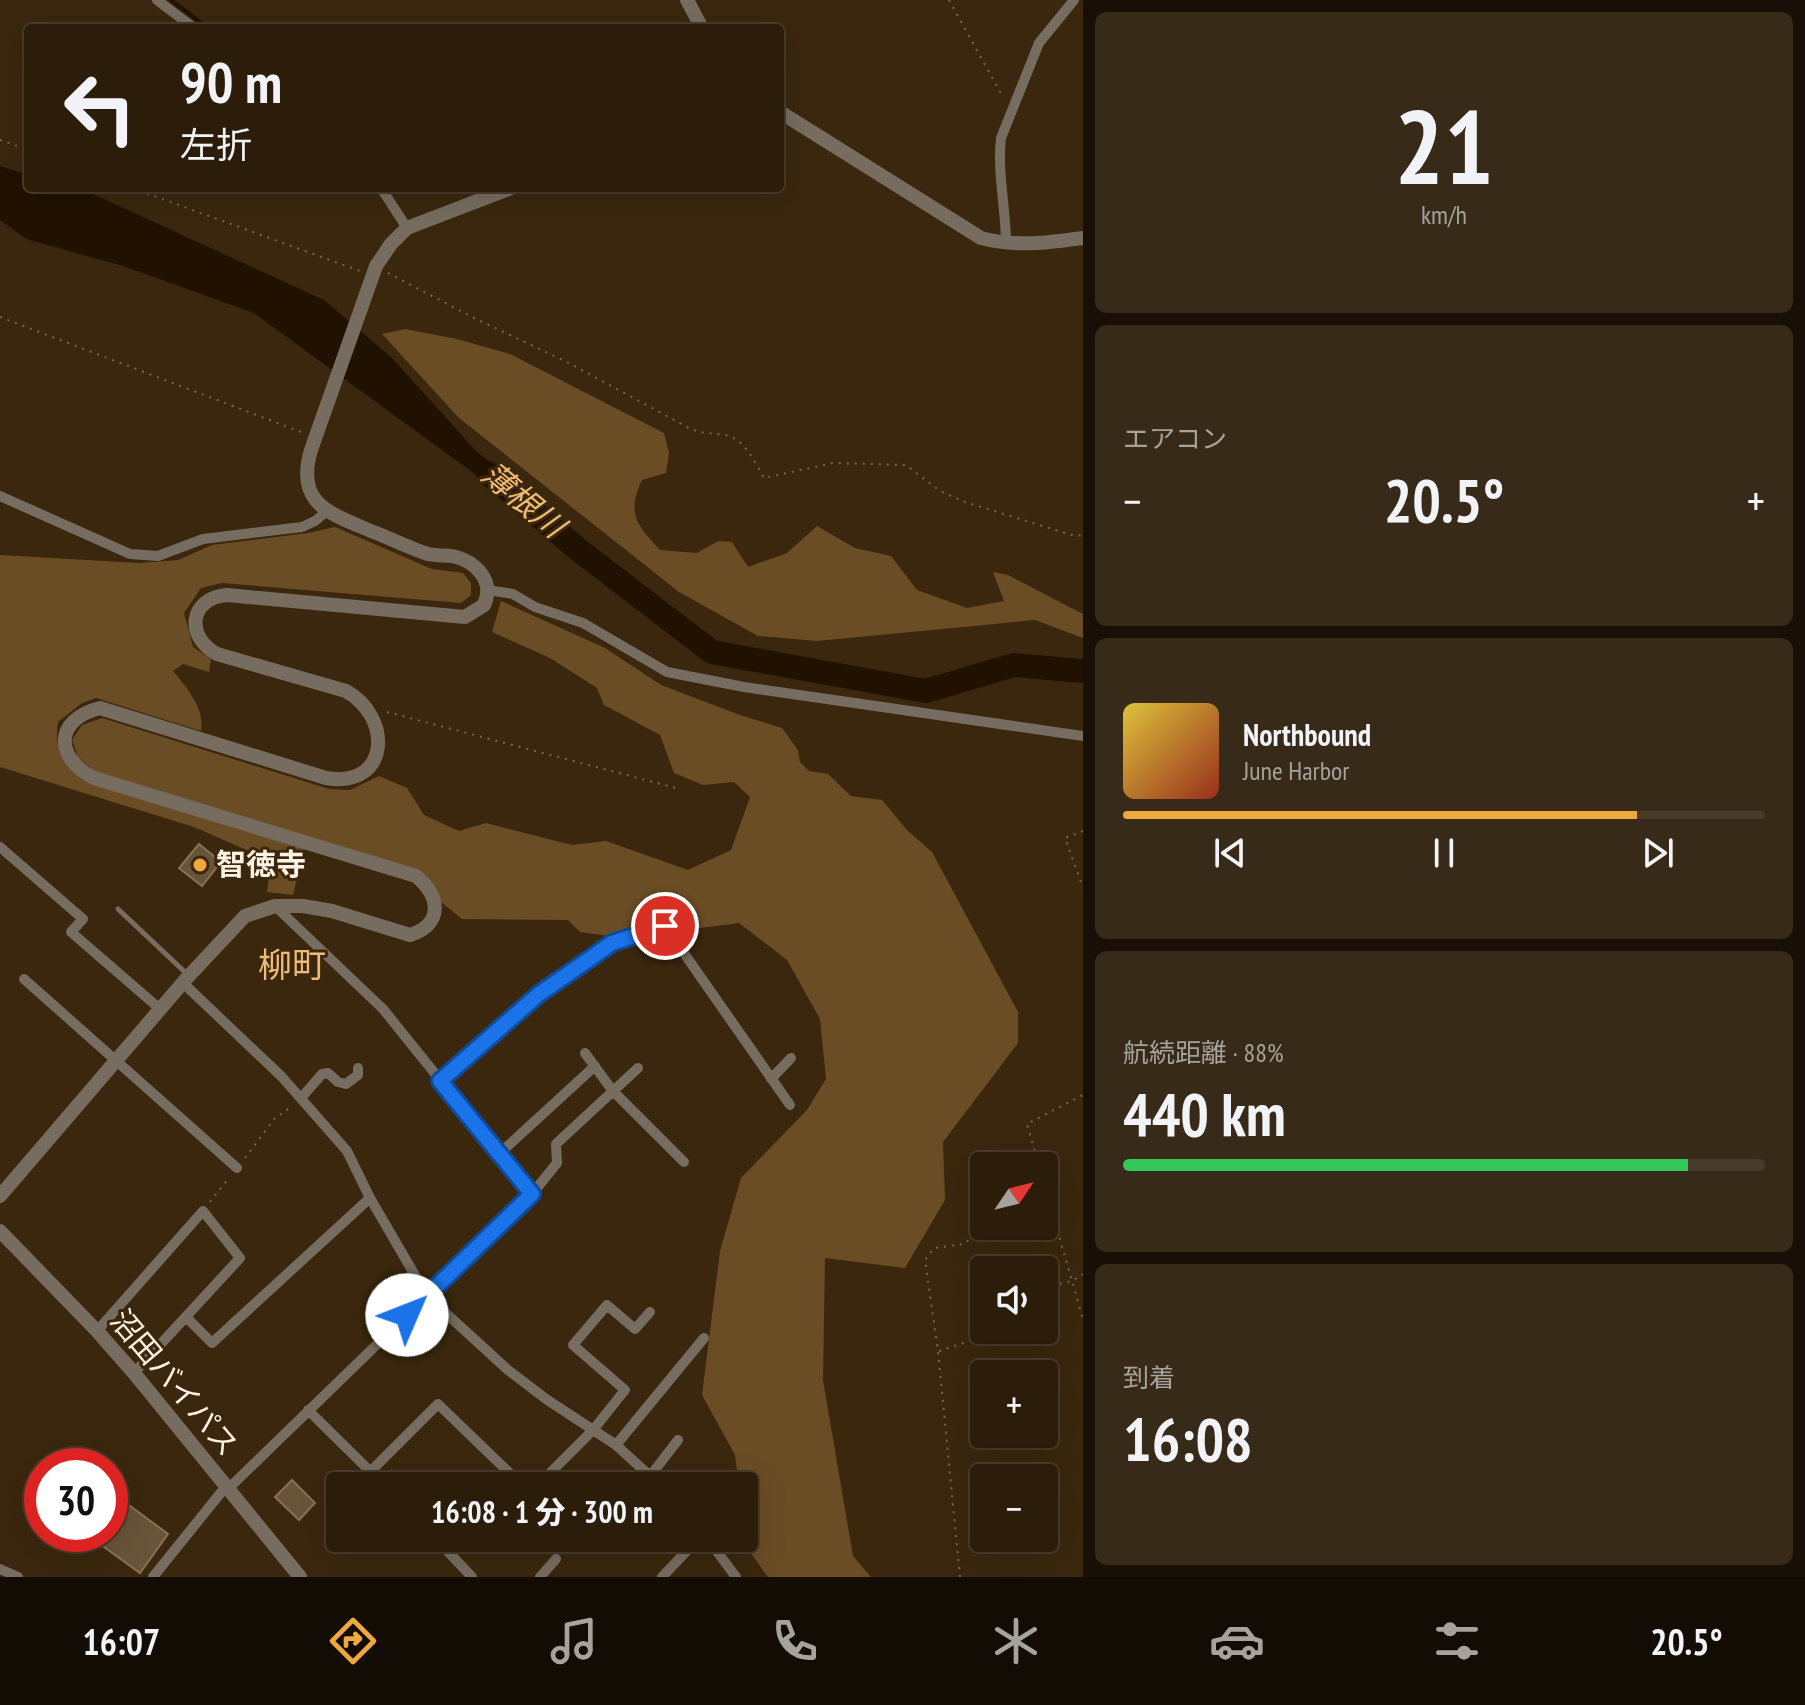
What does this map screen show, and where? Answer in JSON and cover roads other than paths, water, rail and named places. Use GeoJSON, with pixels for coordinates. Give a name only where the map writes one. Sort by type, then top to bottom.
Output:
{"type":"FeatureCollection","features":[{"type":"Feature","properties":{"kind":"street"},"geometry":{"type":"LineString","coordinates":[[157,0],[189,24]]}},
{"type":"Feature","properties":{"kind":"street"},"geometry":{"type":"LineString","coordinates":[[687,0],[700,24]]}},
{"type":"Feature","properties":{"kind":"street"},"geometry":{"type":"LineString","coordinates":[[1006,244],[999,153],[1001,138],[1039,43],[1074,0]]}},
{"type":"Feature","properties":{"kind":"street"},"geometry":{"type":"LineString","coordinates":[[784,115],[981,238],[1006,244],[1083,238]]}},
{"type":"Feature","properties":{"kind":"street"},"geometry":{"type":"LineString","coordinates":[[384,192],[407,228]]}},
{"type":"Feature","properties":{"kind":"street"},"geometry":{"type":"LineString","coordinates":[[0,1196],[186,979],[245,916],[275,906],[303,906],[332,911],[410,935],[420,932],[435,914],[435,903],[425,883],[416,876],[94,778],[82,772],[65,750],[64,737],[67,728],[87,712],[100,708],[338,781],[361,776],[370,768],[379,744],[370,712],[357,697],[346,691],[217,654],[208,649],[196,630],[198,610],[217,595],[465,617],[484,605],[488,590],[481,573],[466,561],[447,555],[431,555],[326,512],[311,494],[306,471],[376,266],[391,244],[407,228],[501,192]]}},
{"type":"Feature","properties":{"kind":"street"},"geometry":{"type":"LineString","coordinates":[[0,496],[130,554],[158,556],[203,539],[302,527],[326,512]]}},
{"type":"Feature","properties":{"kind":"street"},"geometry":{"type":"LineString","coordinates":[[488,590],[513,594],[535,607],[583,623],[667,672],[758,689],[1083,736]]}},
{"type":"Feature","properties":{"kind":"street"},"geometry":{"type":"LineString","coordinates":[[0,847],[83,919],[71,932],[160,1009]]}},
{"type":"Feature","properties":{"kind":"street"},"geometry":{"type":"LineString","coordinates":[[275,906],[383,1009],[532,1194]]}},
{"type":"Feature","properties":{"kind":"street"},"geometry":{"type":"LineString","coordinates":[[440,1081],[539,994],[612,943],[665,926],[790,1105]]}},
{"type":"Feature","properties":{"kind":"street"},"geometry":{"type":"LineString","coordinates":[[24,979],[237,1168]]}},
{"type":"Feature","properties":{"kind":"street"},"geometry":{"type":"LineString","coordinates":[[186,979],[301,1098],[347,1151],[370,1198],[427,1296],[508,1370],[616,1445],[648,1472]]}},
{"type":"Feature","properties":{"kind":"street"},"geometry":{"type":"LineString","coordinates":[[585,1053],[612,1090],[684,1162]]}},
{"type":"Feature","properties":{"kind":"street"},"geometry":{"type":"LineString","coordinates":[[771,1079],[791,1058]]}},
{"type":"Feature","properties":{"kind":"street"},"geometry":{"type":"LineString","coordinates":[[499,1154],[595,1066]]}},
{"type":"Feature","properties":{"kind":"street"},"geometry":{"type":"LineString","coordinates":[[301,1098],[322,1074],[328,1073],[338,1082],[346,1084],[358,1075],[358,1068]]}},
{"type":"Feature","properties":{"kind":"street"},"geometry":{"type":"LineString","coordinates":[[153,1577],[228,1487],[532,1194],[557,1163],[556,1144],[638,1068]]}},
{"type":"Feature","properties":{"kind":"street"},"geometry":{"type":"LineString","coordinates":[[187,1318],[212,1343],[370,1198]]}},
{"type":"Feature","properties":{"kind":"street"},"geometry":{"type":"LineString","coordinates":[[97,1331],[203,1211],[240,1258],[134,1373]]}},
{"type":"Feature","properties":{"kind":"street","name":"沼田バイパス"},"geometry":{"type":"LineString","coordinates":[[0,1231],[134,1373],[300,1577]]}},
{"type":"Feature","properties":{"kind":"street"},"geometry":{"type":"LineString","coordinates":[[551,1472],[593,1430],[625,1390],[573,1345],[607,1305],[635,1329],[650,1312]]}},
{"type":"Feature","properties":{"kind":"street"},"geometry":{"type":"LineString","coordinates":[[616,1445],[704,1338]]}},
{"type":"Feature","properties":{"kind":"street"},"geometry":{"type":"LineString","coordinates":[[308,1410],[371,1471],[438,1404],[508,1472]]}},
{"type":"Feature","properties":{"kind":"street"},"geometry":{"type":"LineString","coordinates":[[653,1472],[678,1440]]}},
{"type":"Feature","properties":{"kind":"street"},"geometry":{"type":"LineString","coordinates":[[448,1552],[472,1577]]}},
{"type":"Feature","properties":{"kind":"street"},"geometry":{"type":"LineString","coordinates":[[662,1577],[686,1552]]}},
{"type":"Feature","properties":{"kind":"street"},"geometry":{"type":"LineString","coordinates":[[717,1552],[736,1577]]}},
{"type":"Feature","properties":{"kind":"street"},"geometry":{"type":"LineString","coordinates":[[540,1577],[556,1559]]}},
{"type":"Feature","properties":{"kind":"street"},"geometry":{"type":"LineString","coordinates":[[0,1569],[18,1577]]}},
{"type":"Feature","properties":{"kind":"lane"},"geometry":{"type":"LineString","coordinates":[[118,909],[186,979]]}},
{"type":"Feature","properties":{"kind":"waterway"},"geometry":{"type":"LineString","coordinates":[[171,0],[203,24]]}},
{"type":"Feature","properties":{"kind":"waterway","name":"薄根川"},"geometry":{"type":"LineString","coordinates":[[488,473],[580,551],[712,652],[926,691],[1014,665],[1083,671]]}},
{"type":"Feature","properties":{"kind":"place","name":"智徳寺"},"geometry":{"type":"Point","coordinates":[200,865]}},
{"type":"Feature","properties":{"kind":"district","name":"柳町"},"geometry":{"type":"Point","coordinates":[292,965]}}]}
